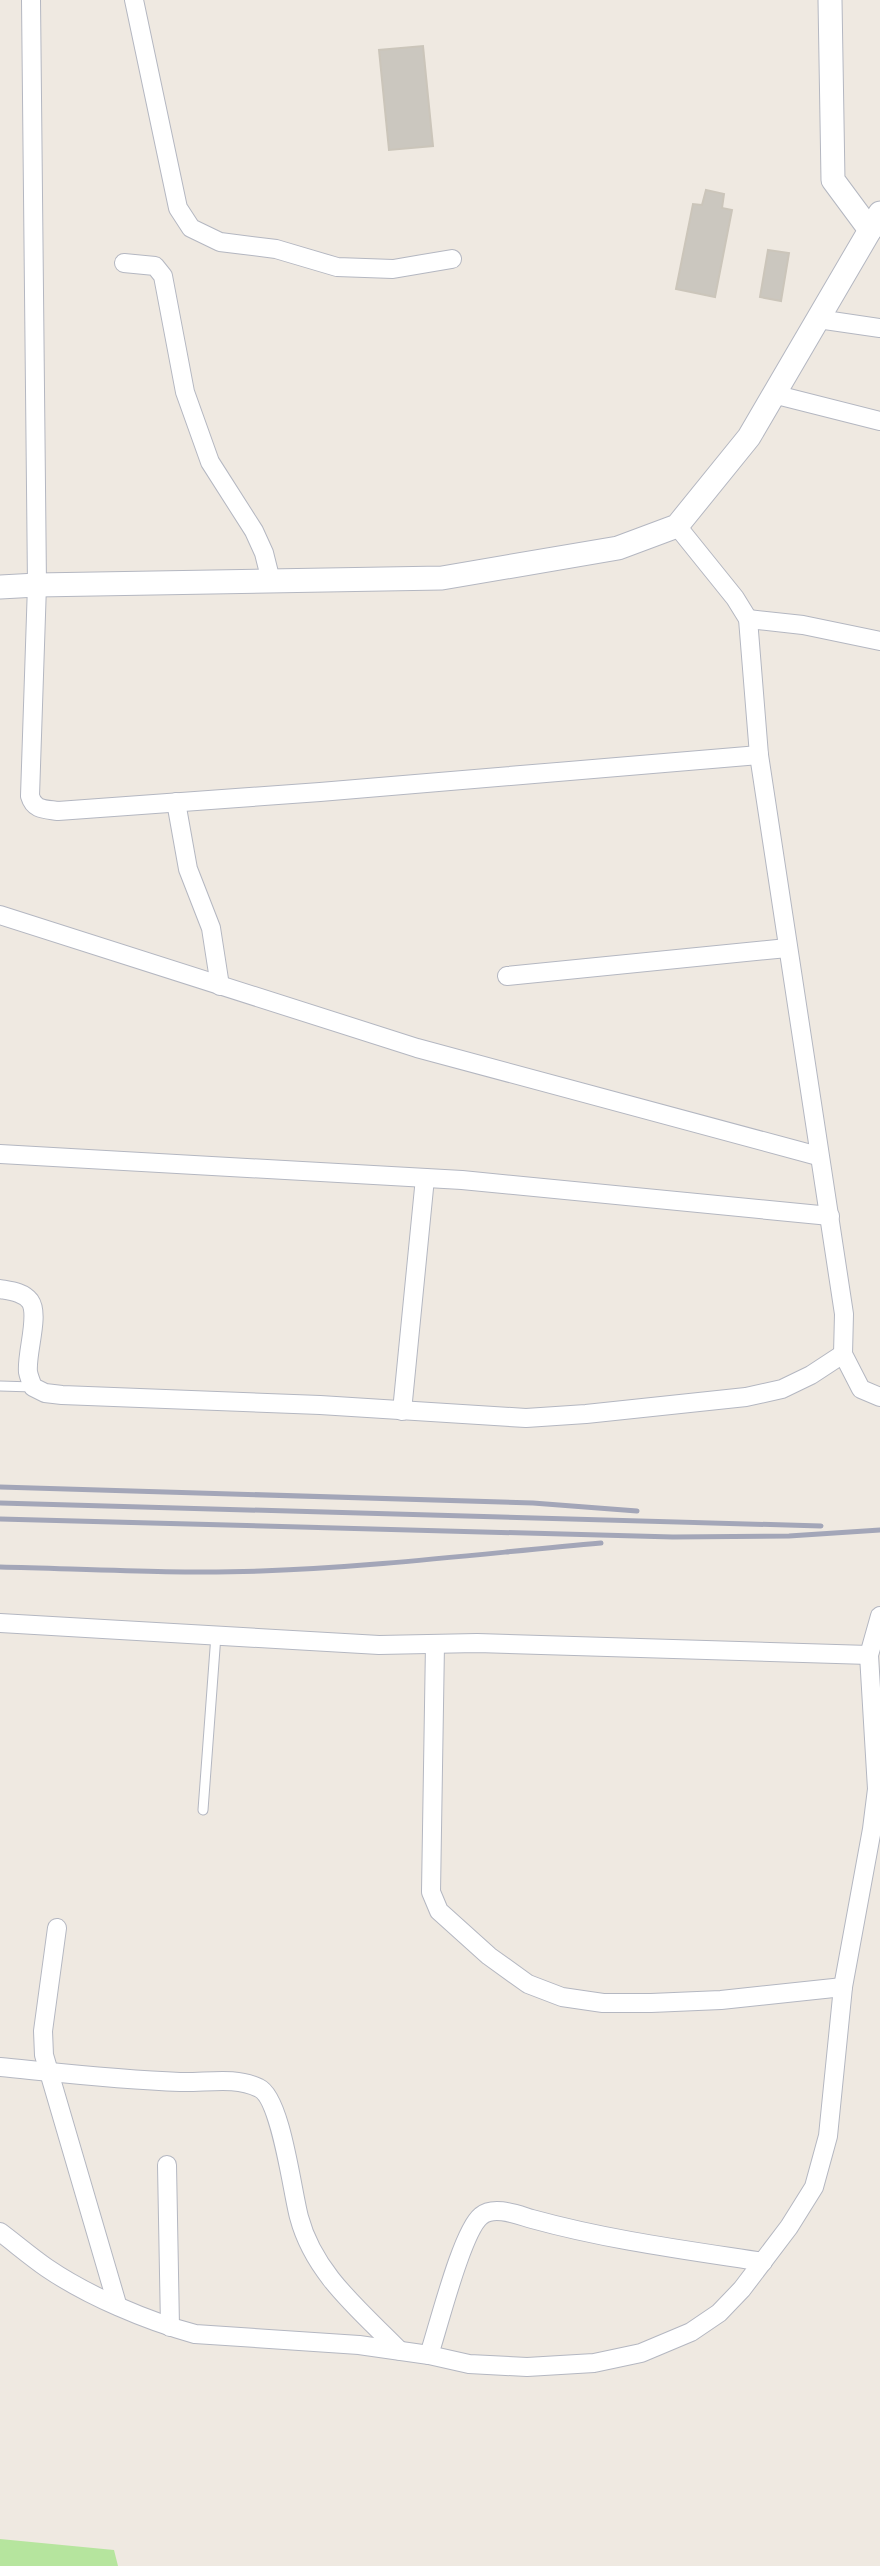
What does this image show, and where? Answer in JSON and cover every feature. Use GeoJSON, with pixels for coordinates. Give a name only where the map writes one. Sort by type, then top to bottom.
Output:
{"type":"FeatureCollection","features":[{"type":"Feature","properties":{"kind":"street"},"geometry":{"type":"LineString","coordinates":[[31,0],[37,584],[30,796],[32,804],[40,809],[58,811],[758,755]]}},
{"type":"Feature","properties":{"kind":"street"},"geometry":{"type":"LineString","coordinates":[[134,0],[178,208],[191,228],[220,242],[276,249],[337,267],[393,269],[452,259]]}},
{"type":"Feature","properties":{"kind":"street"},"geometry":{"type":"LineString","coordinates":[[0,587],[37,584],[442,578],[618,548],[677,526],[749,437],[875,221],[833,180],[830,0]]}},
{"type":"Feature","properties":{"kind":"street"},"geometry":{"type":"LineString","coordinates":[[124,263],[155,266],[163,276],[184,392],[210,462],[254,531],[264,553],[271,581]]}},
{"type":"Feature","properties":{"kind":"street"},"geometry":{"type":"LineString","coordinates":[[818,319],[880,328]]}},
{"type":"Feature","properties":{"kind":"street"},"geometry":{"type":"LineString","coordinates":[[774,394],[880,421]]}},
{"type":"Feature","properties":{"kind":"street"},"geometry":{"type":"LineString","coordinates":[[677,526],[736,598],[748,619],[758,755],[844,1314],[843,1354],[861,1389],[880,1398]]}},
{"type":"Feature","properties":{"kind":"street"},"geometry":{"type":"LineString","coordinates":[[748,619],[803,625],[880,641]]}},
{"type":"Feature","properties":{"kind":"street"},"geometry":{"type":"LineString","coordinates":[[176,802],[188,869],[211,928],[220,986]]}},
{"type":"Feature","properties":{"kind":"street"},"geometry":{"type":"LineString","coordinates":[[0,915],[417,1048],[818,1156]]}},
{"type":"Feature","properties":{"kind":"street"},"geometry":{"type":"LineString","coordinates":[[507,976],[787,948]]}},
{"type":"Feature","properties":{"kind":"street"},"geometry":{"type":"LineString","coordinates":[[0,1154],[425,1178],[830,1216]]}},
{"type":"Feature","properties":{"kind":"street"},"geometry":{"type":"LineString","coordinates":[[402,1411],[425,1178]]}},
{"type":"Feature","properties":{"kind":"street"},"geometry":{"type":"LineString","coordinates":[[0,1289],[16,1292],[29,1299],[34,1309],[28,1353],[28,1372],[33,1387],[45,1393],[62,1395],[526,1418],[746,1397],[782,1390],[843,1354]]}},
{"type":"Feature","properties":{"kind":"street"},"geometry":{"type":"LineString","coordinates":[[0,2232],[47,2268],[117,2304],[170,2327],[195,2334],[359,2345],[469,2364],[527,2367],[594,2362],[641,2353],[691,2332],[719,2313],[763,2262],[814,2187],[828,2136],[843,1987],[878,1791],[869,1655],[880,1616]]}},
{"type":"Feature","properties":{"kind":"street"},"geometry":{"type":"LineString","coordinates":[[0,1623],[379,1645],[477,1643],[869,1655]]}},
{"type":"Feature","properties":{"kind":"street"},"geometry":{"type":"LineString","coordinates":[[435,1644],[431,1892],[439,1911],[489,1956],[541,1990],[562,1997],[603,2003],[720,2000],[843,1987]]}},
{"type":"Feature","properties":{"kind":"street"},"geometry":{"type":"LineString","coordinates":[[57,1928],[43,2031],[44,2055],[117,2304]]}},
{"type":"Feature","properties":{"kind":"street"},"geometry":{"type":"LineString","coordinates":[[0,2067],[180,2082],[243,2081],[262,2089],[274,2106],[300,2219],[311,2250],[329,2278],[400,2351]]}},
{"type":"Feature","properties":{"kind":"street"},"geometry":{"type":"LineString","coordinates":[[167,2165],[170,2327]]}},
{"type":"Feature","properties":{"kind":"street"},"geometry":{"type":"LineString","coordinates":[[429,2355],[460,2254],[474,2224],[489,2212],[515,2214],[569,2229],[655,2246],[763,2262]]}},
{"type":"Feature","properties":{"kind":"lane"},"geometry":{"type":"LineString","coordinates":[[0,1386],[33,1387]]}},
{"type":"Feature","properties":{"kind":"lane"},"geometry":{"type":"LineString","coordinates":[[203,1810],[216,1635]]}},
{"type":"Feature","properties":{"kind":"green space"},"geometry":{"type":"Polygon","coordinates":[[[0,2539],[114,2550],[118,2566],[0,2566],[0,2539]]]}},
{"type":"Feature","properties":{"kind":"building"},"geometry":{"type":"Polygon","coordinates":[[[423,46],[433,146],[389,150],[379,50],[423,46]]]}},
{"type":"Feature","properties":{"kind":"building"},"geometry":{"type":"Polygon","coordinates":[[[706,190],[724,194],[722,208],[732,210],[715,297],[676,289],[693,204],[702,205],[706,190]]]}},
{"type":"Feature","properties":{"kind":"building"},"geometry":{"type":"Polygon","coordinates":[[[768,250],[789,253],[781,301],[760,297],[768,250]]]}},
{"type":"Feature","properties":{"kind":"railway"},"geometry":{"type":"LineString","coordinates":[[0,1487],[533,1503],[637,1511]]}},
{"type":"Feature","properties":{"kind":"railway"},"geometry":{"type":"LineString","coordinates":[[0,1503],[821,1526]]}},
{"type":"Feature","properties":{"kind":"railway"},"geometry":{"type":"LineString","coordinates":[[0,1519],[673,1537],[789,1536],[880,1530]]}},
{"type":"Feature","properties":{"kind":"railway"},"geometry":{"type":"LineString","coordinates":[[0,1567],[163,1572],[261,1571],[388,1563],[601,1543]]}}]}
